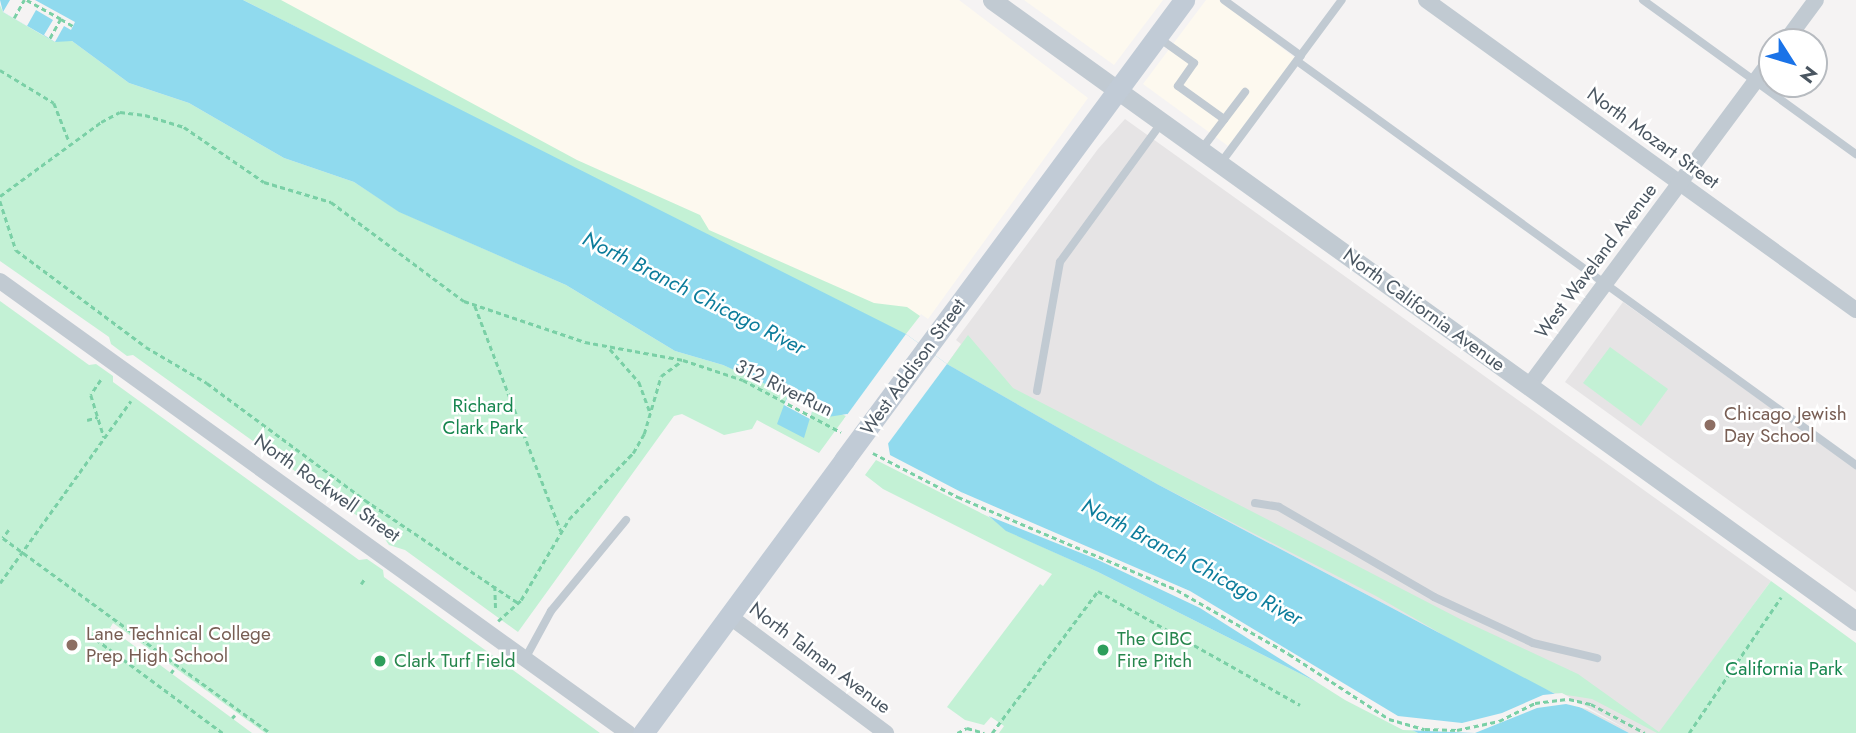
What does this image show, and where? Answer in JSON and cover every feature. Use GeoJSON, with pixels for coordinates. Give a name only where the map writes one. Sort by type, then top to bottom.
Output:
{"type":"FeatureCollection","features":[{"type":"Feature","properties":{"kind":"main road","name":"West Addison Street"},"geometry":{"type":"LineString","coordinates":[[643,733],[1184,0]]}},
{"type":"Feature","properties":{"kind":"street","name":"North California Avenue"},"geometry":{"type":"LineString","coordinates":[[992,0],[1856,621]]}},
{"type":"Feature","properties":{"kind":"street","name":"North Mozart Street"},"geometry":{"type":"LineString","coordinates":[[1426,0],[1856,310]]}},
{"type":"Feature","properties":{"kind":"street"},"geometry":{"type":"LineString","coordinates":[[1795,28],[1816,0]]}},
{"type":"Feature","properties":{"kind":"street","name":"West Waveland Avenue"},"geometry":{"type":"LineString","coordinates":[[1529,386],[1758,78]]}},
{"type":"Feature","properties":{"kind":"street","name":"North Rockwell Street"},"geometry":{"type":"LineString","coordinates":[[0,281],[628,733]]}},
{"type":"Feature","properties":{"kind":"street","name":"North Talman Avenue"},"geometry":{"type":"LineString","coordinates":[[729,616],[886,733]]}},
{"type":"Feature","properties":{"kind":"lane"},"geometry":{"type":"LineString","coordinates":[[1224,0],[1299,59],[1856,465]]}},
{"type":"Feature","properties":{"kind":"lane"},"geometry":{"type":"LineString","coordinates":[[1220,164],[1342,0]]}},
{"type":"Feature","properties":{"kind":"lane"},"geometry":{"type":"LineString","coordinates":[[1643,0],[1856,154]]}},
{"type":"Feature","properties":{"kind":"lane"},"geometry":{"type":"LineString","coordinates":[[1157,37],[1194,63],[1178,86],[1224,120]]}},
{"type":"Feature","properties":{"kind":"lane"},"geometry":{"type":"LineString","coordinates":[[1201,150],[1245,92]]}},
{"type":"Feature","properties":{"kind":"lane"},"geometry":{"type":"LineString","coordinates":[[1037,391],[1060,262],[1162,122]]}},
{"type":"Feature","properties":{"kind":"lane"},"geometry":{"type":"LineString","coordinates":[[1255,503],[1279,507],[1434,597],[1533,643],[1597,658]]}},
{"type":"Feature","properties":{"kind":"lane"},"geometry":{"type":"LineString","coordinates":[[526,657],[551,611],[626,520]]}},
{"type":"Feature","properties":{"kind":"path"},"geometry":{"type":"LineString","coordinates":[[14,18],[26,0],[73,26]]}},
{"type":"Feature","properties":{"kind":"path"},"geometry":{"type":"LineString","coordinates":[[50,39],[61,19]]}},
{"type":"Feature","properties":{"kind":"path"},"geometry":{"type":"LineString","coordinates":[[0,70],[54,103],[69,141]]}},
{"type":"Feature","properties":{"kind":"path","name":"312 RiverRun"},"geometry":{"type":"LineString","coordinates":[[0,196],[69,141],[120,112],[184,127],[249,174],[342,208],[450,292],[475,306],[607,347],[683,360],[786,400],[847,436]]}},
{"type":"Feature","properties":{"kind":"path"},"geometry":{"type":"LineString","coordinates":[[0,201],[16,250],[365,500],[518,603]]}},
{"type":"Feature","properties":{"kind":"path"},"geometry":{"type":"LineString","coordinates":[[475,306],[561,531]]}},
{"type":"Feature","properties":{"kind":"path"},"geometry":{"type":"LineString","coordinates":[[607,347],[635,376],[651,415]]}},
{"type":"Feature","properties":{"kind":"path"},"geometry":{"type":"LineString","coordinates":[[487,629],[518,603],[561,531],[633,453],[651,415],[662,376],[683,360]]}},
{"type":"Feature","properties":{"kind":"path"},"geometry":{"type":"LineString","coordinates":[[101,380],[91,395],[104,437]]}},
{"type":"Feature","properties":{"kind":"path"},"geometry":{"type":"LineString","coordinates":[[0,583],[131,401]]}},
{"type":"Feature","properties":{"kind":"path"},"geometry":{"type":"LineString","coordinates":[[87,420],[98,417]]}},
{"type":"Feature","properties":{"kind":"path"},"geometry":{"type":"LineString","coordinates":[[869,451],[958,497],[1177,590],[1278,647],[1375,712],[1406,725],[1441,730],[1477,727],[1535,703],[1569,699],[1591,704],[1645,733]]}},
{"type":"Feature","properties":{"kind":"path"},"geometry":{"type":"LineString","coordinates":[[9,530],[2,538],[270,733]]}},
{"type":"Feature","properties":{"kind":"path"},"geometry":{"type":"LineString","coordinates":[[361,584],[365,578]]}},
{"type":"Feature","properties":{"kind":"path"},"geometry":{"type":"LineString","coordinates":[[495,586],[496,610]]}},
{"type":"Feature","properties":{"kind":"path"},"geometry":{"type":"LineString","coordinates":[[992,733],[1098,591],[1300,705]]}},
{"type":"Feature","properties":{"kind":"path"},"geometry":{"type":"LineString","coordinates":[[1689,733],[1781,597]]}},
{"type":"Feature","properties":{"kind":"path"},"geometry":{"type":"LineString","coordinates":[[89,634],[222,733],[227,726]]}},
{"type":"Feature","properties":{"kind":"path"},"geometry":{"type":"LineString","coordinates":[[161,687],[166,680]]}},
{"type":"Feature","properties":{"kind":"path"},"geometry":{"type":"LineString","coordinates":[[957,733],[967,729],[984,733]]}},
{"type":"Feature","properties":{"kind":"shaded area"},"geometry":{"type":"Polygon","coordinates":[[[243,0],[959,0],[1088,98],[928,319],[921,314],[906,334],[243,0]]]}},
{"type":"Feature","properties":{"kind":"shaded area"},"geometry":{"type":"Polygon","coordinates":[[[1024,0],[1163,0],[1114,65],[1024,0]]]}},
{"type":"Feature","properties":{"kind":"shaded area"},"geometry":{"type":"Polygon","coordinates":[[[1206,0],[1220,0],[1295,58],[1228,146],[1143,84],[1206,0]]]}},
{"type":"Feature","properties":{"kind":"shaded area"},"geometry":{"type":"Polygon","coordinates":[[[1125,119],[1771,581],[1659,733],[1629,733],[1157,484],[947,364],[961,344],[956,340],[1098,149],[1125,119]]]}},
{"type":"Feature","properties":{"kind":"shaded area","name":"Chicago Jewish Day School"},"geometry":{"type":"Polygon","coordinates":[[[1623,302],[1856,469],[1856,592],[1565,382],[1623,302]]]}},
{"type":"Feature","properties":{"kind":"green space"},"geometry":{"type":"Polygon","coordinates":[[[243,0],[281,0],[577,160],[700,215],[709,230],[874,303],[907,307],[920,316],[906,334],[897,333],[243,0]]]}},
{"type":"Feature","properties":{"kind":"green space","name":"Richard Clark Park"},"geometry":{"type":"Polygon","coordinates":[[[0,5],[3,12],[44,36],[72,41],[129,83],[189,103],[284,158],[354,182],[400,212],[566,285],[675,351],[723,365],[846,416],[819,453],[757,420],[752,429],[724,435],[682,414],[674,416],[518,632],[405,550],[389,545],[380,532],[133,355],[127,356],[111,344],[109,337],[0,261],[0,5]]]}},
{"type":"Feature","properties":{"kind":"green space"},"geometry":{"type":"Polygon","coordinates":[[[0,301],[89,365],[96,364],[113,376],[113,382],[359,560],[367,559],[383,570],[384,577],[600,733],[265,733],[113,623],[110,628],[252,733],[0,733],[0,301]]]}},
{"type":"Feature","properties":{"kind":"green space","name":"California Park"},"geometry":{"type":"Polygon","coordinates":[[[968,335],[1013,388],[1462,620],[1578,674],[1659,732],[1771,581],[1856,643],[1856,733],[1657,733],[1592,699],[1554,693],[1514,676],[1376,596],[1157,484],[947,364],[968,335]]]}},
{"type":"Feature","properties":{"kind":"green space"},"geometry":{"type":"Polygon","coordinates":[[[1610,347],[1668,389],[1641,426],[1583,383],[1610,347]]]}},
{"type":"Feature","properties":{"kind":"green space","name":"The CIBC Fire Pitch"},"geometry":{"type":"Polygon","coordinates":[[[876,460],[991,518],[1007,531],[1098,572],[1418,733],[999,733],[1004,726],[991,717],[984,725],[965,720],[947,707],[1040,584],[1043,586],[1052,574],[883,489],[865,475],[876,460]]]}},
{"type":"Feature","properties":{"kind":"water","name":"North Branch Chicago River"},"geometry":{"type":"Polygon","coordinates":[[[0,0],[243,0],[906,334],[947,364],[1157,484],[1629,733],[1418,733],[1098,572],[1006,531],[961,492],[890,455],[888,443],[847,414],[828,417],[813,408],[804,438],[777,424],[788,394],[723,365],[675,351],[566,285],[399,212],[354,182],[284,158],[189,103],[129,83],[72,41],[55,42],[3,12],[0,0]]]}},
{"type":"Feature","properties":{"kind":"pier"},"geometry":{"type":"Polygon","coordinates":[[[10,0],[35,0],[75,22],[71,30],[64,26],[55,42],[44,35],[53,20],[36,10],[27,26],[3,12],[10,0]]]}},
{"type":"Feature","properties":{"kind":"pier"},"geometry":{"type":"Polygon","coordinates":[[[906,334],[947,364],[884,449],[844,419],[906,334]]]}},
{"type":"Feature","properties":{"kind":"pier"},"geometry":{"type":"Polygon","coordinates":[[[789,394],[813,408],[810,419],[784,405],[789,394]]]}},
{"type":"Feature","properties":{"kind":"pier"},"geometry":{"type":"Polygon","coordinates":[[[961,492],[1190,591],[1398,716],[1462,723],[1502,713],[1543,695],[1562,693],[1632,732],[1587,709],[1566,704],[1537,708],[1475,733],[1403,730],[1345,700],[1200,608],[1096,559],[981,513],[961,492]]]}},
{"type":"Feature","properties":{"kind":"place","name":"Chicago Jewish Day School"},"geometry":{"type":"Point","coordinates":[1710,425]}},
{"type":"Feature","properties":{"kind":"place","name":"Lane Technical College Prep High School"},"geometry":{"type":"Point","coordinates":[72,645]}},
{"type":"Feature","properties":{"kind":"place","name":"The CIBC Fire Pitch"},"geometry":{"type":"Point","coordinates":[1103,650]}},
{"type":"Feature","properties":{"kind":"place","name":"Clark Turf Field"},"geometry":{"type":"Point","coordinates":[380,661]}}]}
